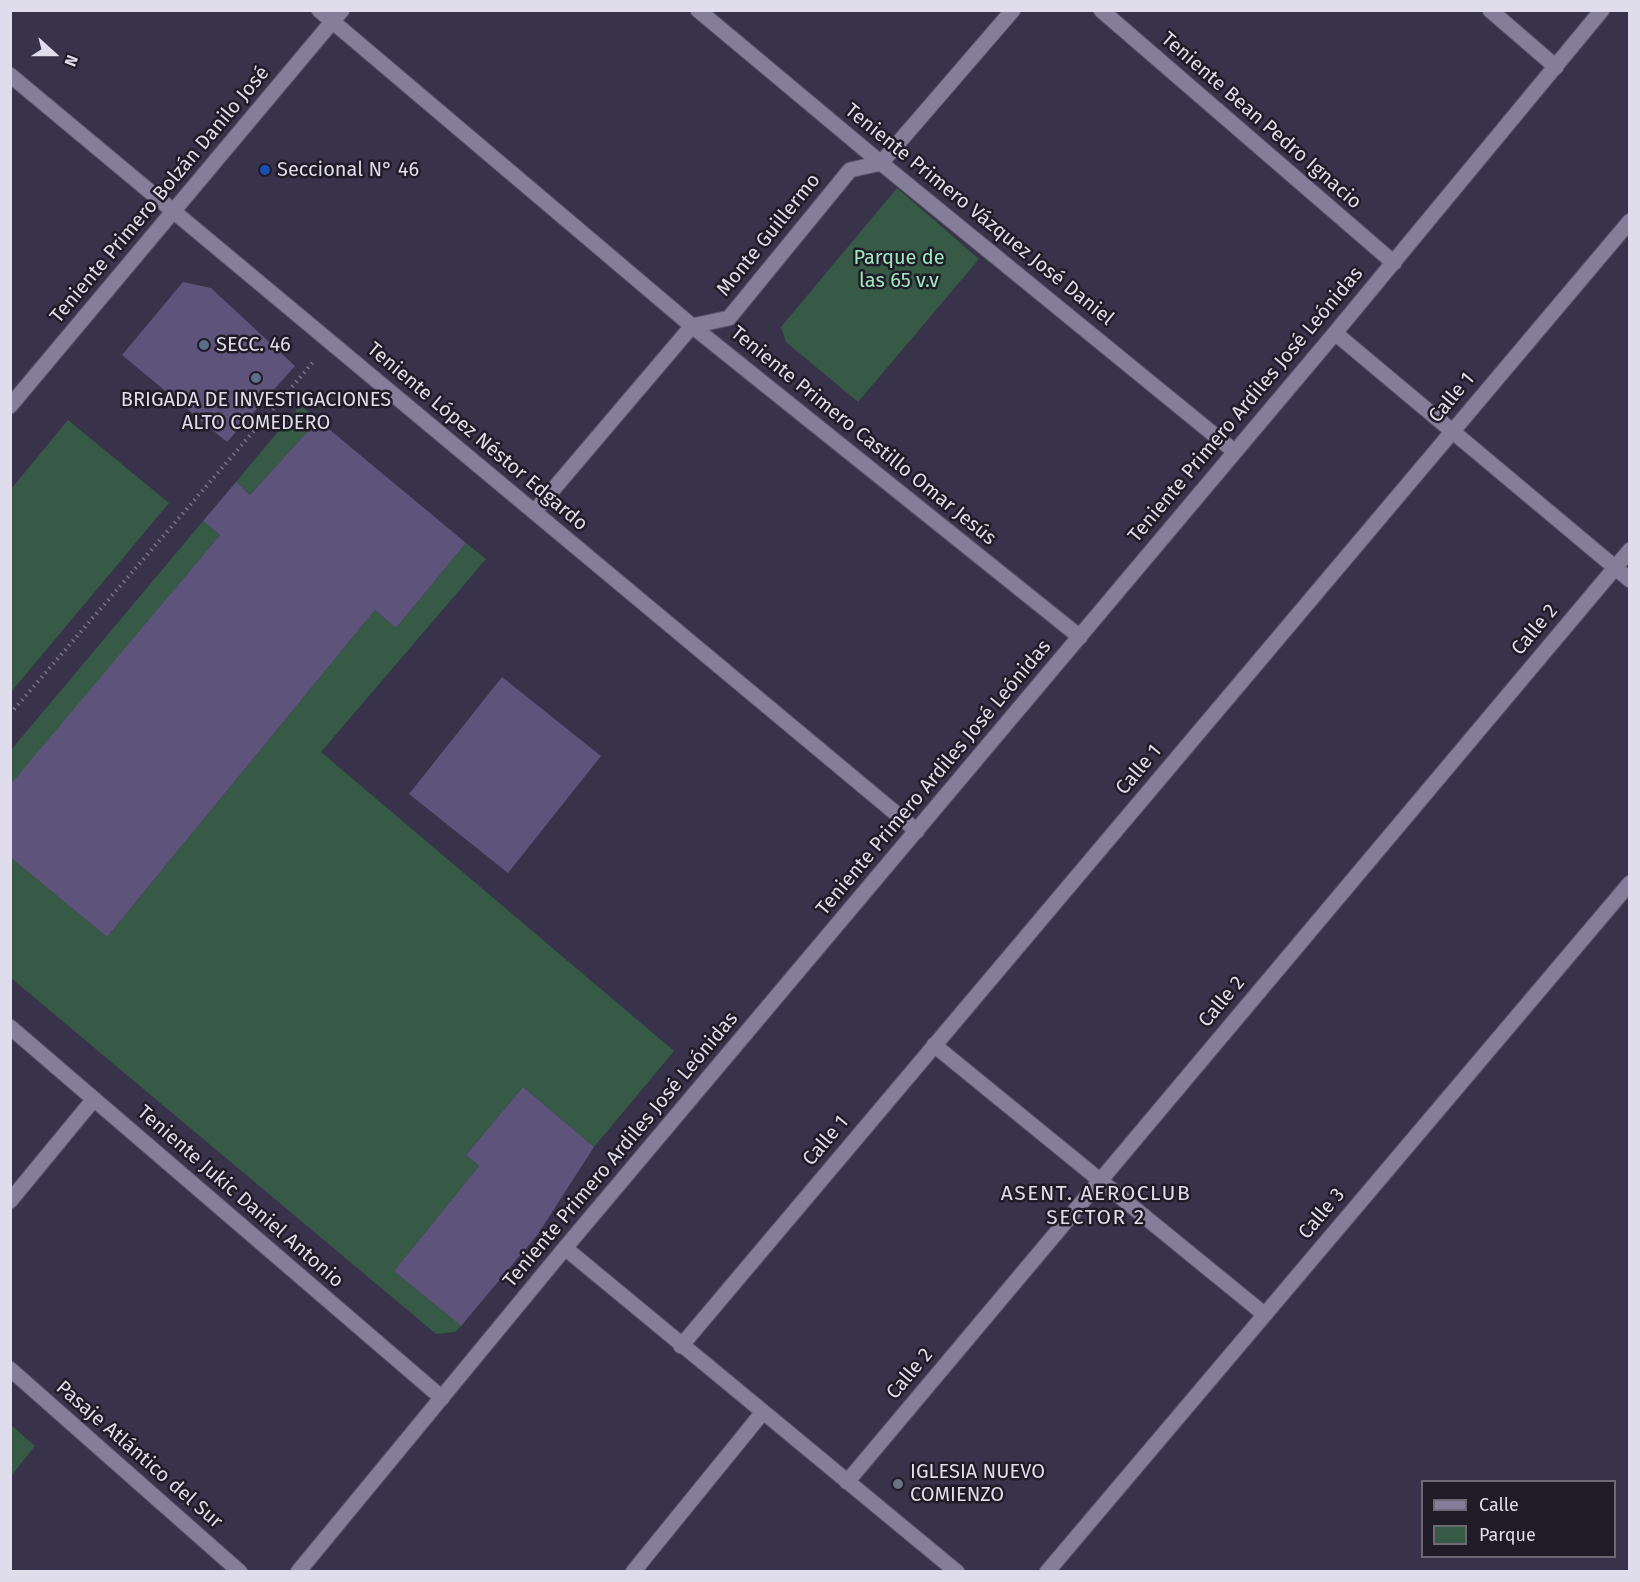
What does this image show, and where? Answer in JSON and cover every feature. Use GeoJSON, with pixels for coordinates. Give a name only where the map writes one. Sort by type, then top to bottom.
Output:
{"type":"FeatureCollection","features":[{"type":"Feature","properties":{"kind":"street","name":"Teniente Primero Castillo Omar Jesús"},"geometry":{"type":"LineString","coordinates":[[319,10],[337,16],[692,326],[1080,637]]}},
{"type":"Feature","properties":{"kind":"street","name":"Teniente Primero Vázquez José Daniel"},"geometry":{"type":"LineString","coordinates":[[698,10],[881,164],[1234,451]]}},
{"type":"Feature","properties":{"kind":"street"},"geometry":{"type":"LineString","coordinates":[[881,164],[1013,10]]}},
{"type":"Feature","properties":{"kind":"street","name":"Teniente Bean Pedro Ignacio"},"geometry":{"type":"LineString","coordinates":[[1101,10],[1394,262]]}},
{"type":"Feature","properties":{"kind":"street"},"geometry":{"type":"LineString","coordinates":[[1490,10],[1556,67]]}},
{"type":"Feature","properties":{"kind":"street","name":"Teniente Primero Ardiles José Leónidas"},"geometry":{"type":"LineString","coordinates":[[298,1572],[565,1248],[1335,333],[1602,10]]}},
{"type":"Feature","properties":{"kind":"street","name":"Teniente Primero Bolzán Danilo José"},"geometry":{"type":"LineString","coordinates":[[10,406],[337,16]]}},
{"type":"Feature","properties":{"kind":"street","name":"Teniente López Néstor Edgardo"},"geometry":{"type":"LineString","coordinates":[[10,75],[917,831]]}},
{"type":"Feature","properties":{"kind":"street","name":"Monte Guillermo"},"geometry":{"type":"LineString","coordinates":[[692,326],[729,318],[850,170],[881,164]]}},
{"type":"Feature","properties":{"kind":"street","name":"Calle 1"},"geometry":{"type":"LineString","coordinates":[[681,1346],[1629,221]]}},
{"type":"Feature","properties":{"kind":"street"},"geometry":{"type":"LineString","coordinates":[[534,512],[692,326]]}},
{"type":"Feature","properties":{"kind":"street"},"geometry":{"type":"LineString","coordinates":[[1335,333],[1629,580]]}},
{"type":"Feature","properties":{"kind":"street","name":"Calle 2"},"geometry":{"type":"LineString","coordinates":[[847,1482],[1629,550]]}},
{"type":"Feature","properties":{"kind":"street","name":"Calle 3"},"geometry":{"type":"LineString","coordinates":[[1047,1572],[1629,883]]}},
{"type":"Feature","properties":{"kind":"street","name":"Teniente Jukic Daniel Antonio"},"geometry":{"type":"LineString","coordinates":[[10,1027],[442,1398]]}},
{"type":"Feature","properties":{"kind":"street"},"geometry":{"type":"LineString","coordinates":[[934,1045],[1264,1314]]}},
{"type":"Feature","properties":{"kind":"street"},"geometry":{"type":"LineString","coordinates":[[10,1201],[94,1099]]}},
{"type":"Feature","properties":{"kind":"street"},"geometry":{"type":"LineString","coordinates":[[565,1248],[957,1572]]}},
{"type":"Feature","properties":{"kind":"street","name":"Pasaje Atlántico del Sur"},"geometry":{"type":"LineString","coordinates":[[10,1370],[240,1572]]}},
{"type":"Feature","properties":{"kind":"street"},"geometry":{"type":"LineString","coordinates":[[633,1572],[763,1412]]}},
{"type":"Feature","properties":{"kind":"path"},"geometry":{"type":"LineString","coordinates":[[10,714],[330,343]]}},
{"type":"Feature","properties":{"kind":"green space","name":"Parque de las 65 v.v"},"geometry":{"type":"Polygon","coordinates":[[[897,188],[979,259],[858,402],[786,342],[781,327],[897,188]]]}},
{"type":"Feature","properties":{"kind":"green space"},"geometry":{"type":"Polygon","coordinates":[[[300,405],[318,420],[250,495],[236,482],[300,405]]]}},
{"type":"Feature","properties":{"kind":"green space"},"geometry":{"type":"Polygon","coordinates":[[[68,420],[169,503],[11,692],[11,489],[68,420]]]}},
{"type":"Feature","properties":{"kind":"green space"},"geometry":{"type":"Polygon","coordinates":[[[203,521],[220,535],[11,785],[11,750],[203,521]]]}},
{"type":"Feature","properties":{"kind":"green space"},"geometry":{"type":"Polygon","coordinates":[[[466,543],[486,559],[321,752],[674,1051],[594,1147],[523,1087],[466,1155],[479,1166],[394,1271],[461,1326],[455,1332],[436,1334],[11,978],[10,857],[107,937],[375,610],[396,628],[466,543]]]}},
{"type":"Feature","properties":{"kind":"green space"},"geometry":{"type":"Polygon","coordinates":[[[11,1425],[35,1446],[11,1476],[11,1425]]]}},
{"type":"Feature","properties":{"kind":"building"},"geometry":{"type":"Polygon","coordinates":[[[183,282],[211,288],[295,366],[227,442],[122,355],[183,282]]]}},
{"type":"Feature","properties":{"kind":"building"},"geometry":{"type":"Polygon","coordinates":[[[318,420],[466,543],[396,628],[375,610],[107,937],[10,857],[10,785],[220,535],[203,521],[236,482],[250,495],[318,420]]]}},
{"type":"Feature","properties":{"kind":"building"},"geometry":{"type":"Polygon","coordinates":[[[502,677],[601,756],[508,873],[409,794],[502,677]]]}},
{"type":"Feature","properties":{"kind":"building"},"geometry":{"type":"Polygon","coordinates":[[[523,1087],[594,1147],[538,1234],[461,1326],[394,1271],[479,1166],[466,1155],[523,1087]]]}},
{"type":"Feature","properties":{"kind":"place","name":"Seccional N° 46"},"geometry":{"type":"Point","coordinates":[265,170]}},
{"type":"Feature","properties":{"kind":"place","name":"SECC. 46"},"geometry":{"type":"Point","coordinates":[204,345]}},
{"type":"Feature","properties":{"kind":"place","name":"BRIGADA DE INVESTIGACIONES ALTO COMEDERO"},"geometry":{"type":"Point","coordinates":[256,378]}},
{"type":"Feature","properties":{"kind":"place","name":"IGLESIA NUEVO COMIENZO"},"geometry":{"type":"Point","coordinates":[898,1484]}},
{"type":"Feature","properties":{"kind":"district","name":"ASENT. AEROCLUB SECTOR 2"},"geometry":{"type":"Point","coordinates":[1096,1206]}}]}
